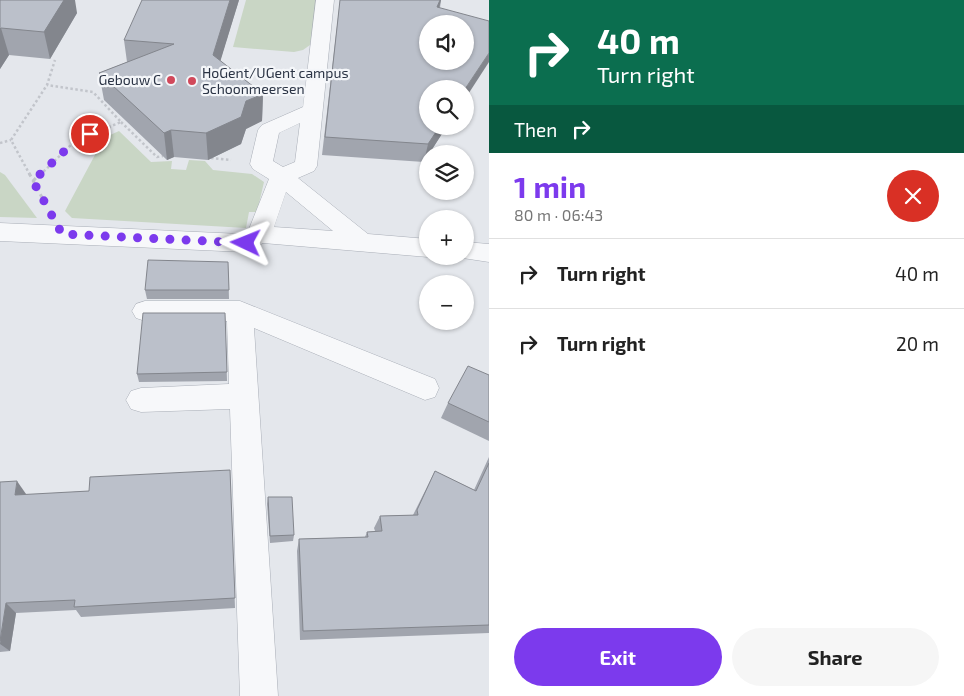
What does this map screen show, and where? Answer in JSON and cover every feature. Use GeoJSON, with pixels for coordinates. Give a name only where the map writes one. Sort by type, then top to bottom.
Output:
{"type":"FeatureCollection","features":[{"type":"Feature","properties":{"kind":"lane"},"geometry":{"type":"LineString","coordinates":[[0,232],[246,243],[259,234],[281,176],[306,166],[325,0]]}},
{"type":"Feature","properties":{"kind":"lane"},"geometry":{"type":"LineString","coordinates":[[312,110],[269,130],[261,164],[281,176],[362,243]]}},
{"type":"Feature","properties":{"kind":"lane"},"geometry":{"type":"LineString","coordinates":[[259,234],[419,247]]}},
{"type":"Feature","properties":{"kind":"lane"},"geometry":{"type":"LineString","coordinates":[[474,252],[489,253]]}},
{"type":"Feature","properties":{"kind":"lane"},"geometry":{"type":"LineString","coordinates":[[240,310],[259,696]]}},
{"type":"Feature","properties":{"kind":"lane"},"geometry":{"type":"LineString","coordinates":[[146,311],[240,310],[425,388]]}},
{"type":"Feature","properties":{"kind":"lane"},"geometry":{"type":"LineString","coordinates":[[141,400],[244,396]]}},
{"type":"Feature","properties":{"kind":"path"},"geometry":{"type":"LineString","coordinates":[[0,143],[11,140],[47,85],[55,60]]}},
{"type":"Feature","properties":{"kind":"path"},"geometry":{"type":"LineString","coordinates":[[47,85],[93,92],[157,157],[163,156]]}},
{"type":"Feature","properties":{"kind":"path"},"geometry":{"type":"LineString","coordinates":[[33,181],[75,141],[121,122]]}},
{"type":"Feature","properties":{"kind":"path"},"geometry":{"type":"LineString","coordinates":[[11,140],[62,234]]}},
{"type":"Feature","properties":{"kind":"green space"},"geometry":{"type":"Polygon","coordinates":[[[246,0],[317,0],[310,45],[303,50],[294,52],[233,47],[246,0]]]}},
{"type":"Feature","properties":{"kind":"green space"},"geometry":{"type":"Polygon","coordinates":[[[119,131],[151,162],[172,161],[171,169],[186,170],[189,160],[205,161],[213,170],[252,174],[264,182],[257,212],[249,212],[246,228],[72,218],[65,211],[96,153],[88,145],[119,131]]]}},
{"type":"Feature","properties":{"kind":"green space"},"geometry":{"type":"Polygon","coordinates":[[[0,172],[5,175],[37,218],[0,217],[0,172]]]}},
{"type":"Feature","properties":{"kind":"building"},"geometry":{"type":"Polygon","coordinates":[[[0,0],[64,0],[44,32],[0,29],[0,0]]]}},
{"type":"Feature","properties":{"kind":"building"},"geometry":{"type":"Polygon","coordinates":[[[142,0],[230,0],[213,55],[263,94],[246,101],[241,117],[206,133],[171,130],[164,133],[99,73],[174,44],[124,40],[142,0]]]}},
{"type":"Feature","properties":{"kind":"building"},"geometry":{"type":"Polygon","coordinates":[[[340,0],[440,0],[437,7],[467,15],[419,15],[419,70],[474,70],[474,17],[489,21],[489,53],[471,80],[419,80],[419,135],[434,135],[428,144],[325,137],[340,0]]]}},
{"type":"Feature","properties":{"kind":"building"},"geometry":{"type":"Polygon","coordinates":[[[148,260],[228,262],[229,290],[145,290],[148,260]]]}},
{"type":"Feature","properties":{"kind":"building"},"geometry":{"type":"Polygon","coordinates":[[[143,313],[225,313],[227,372],[137,374],[143,313]]]}},
{"type":"Feature","properties":{"kind":"building"},"geometry":{"type":"Polygon","coordinates":[[[468,366],[489,375],[489,422],[448,403],[468,366]]]}},
{"type":"Feature","properties":{"kind":"building"},"geometry":{"type":"Polygon","coordinates":[[[489,463],[489,625],[303,631],[299,539],[368,537],[367,532],[382,531],[380,516],[418,515],[417,510],[435,471],[476,491],[489,463]]]}},
{"type":"Feature","properties":{"kind":"building"},"geometry":{"type":"Polygon","coordinates":[[[230,470],[235,598],[74,607],[75,600],[6,603],[0,641],[0,482],[17,481],[15,495],[89,491],[90,477],[230,470]]]}},
{"type":"Feature","properties":{"kind":"building"},"geometry":{"type":"Polygon","coordinates":[[[268,497],[292,497],[294,535],[270,536],[268,497]]]}},
{"type":"Feature","properties":{"kind":"place","name":"Gebouw C"},"geometry":{"type":"Point","coordinates":[171,80]}},
{"type":"Feature","properties":{"kind":"place","name":"HoGent/UGent campus Schoonmeersen"},"geometry":{"type":"Point","coordinates":[192,81]}},
{"type":"Feature","properties":{"kind":"route"},"geometry":{"type":"LineString","coordinates":[[90,134],[75,141],[33,181],[62,234],[246,243]]}}]}
